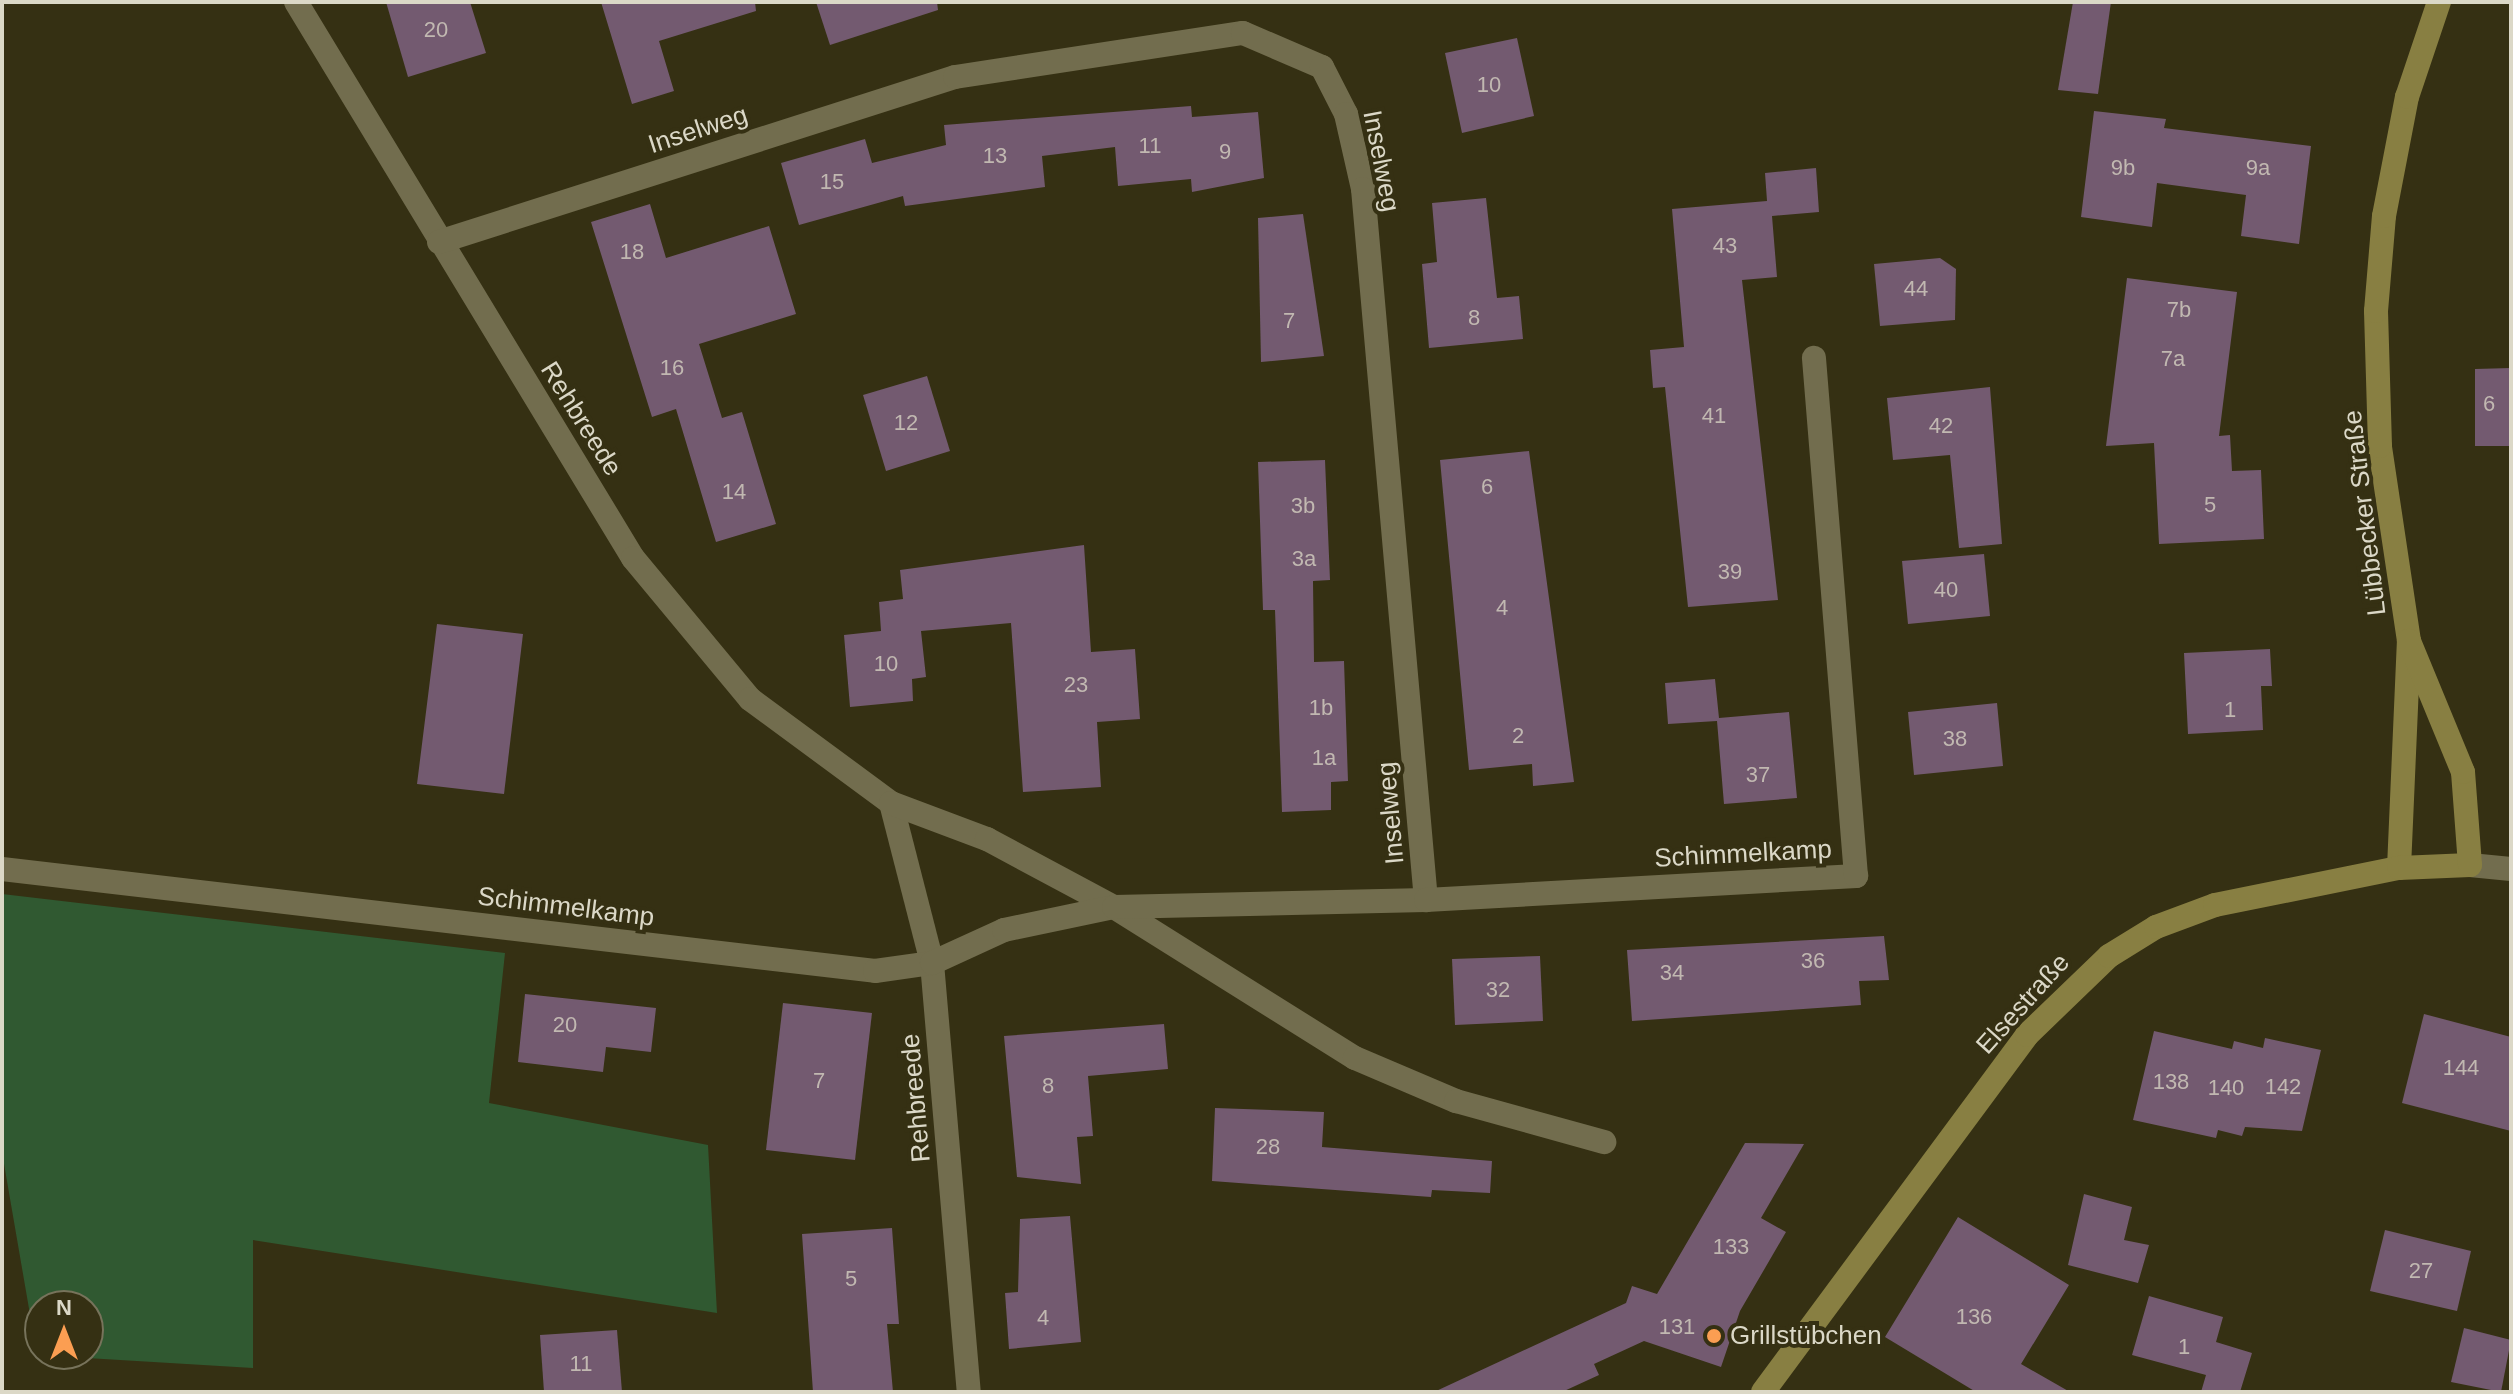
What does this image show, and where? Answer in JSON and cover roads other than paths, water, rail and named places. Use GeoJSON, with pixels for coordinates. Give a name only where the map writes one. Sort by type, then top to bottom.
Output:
{"type":"FeatureCollection","features":[{"type":"Feature","properties":{"kind":"main road","name":"Lübbecker Straße"},"geometry":{"type":"LineString","coordinates":[[2399,868],[2409,641],[2380,446],[2376,311],[2384,216],[2407,97],[2439,2]]}},
{"type":"Feature","properties":{"kind":"main road","name":"Lübbecker Straße"},"geometry":{"type":"LineString","coordinates":[[2409,641],[2463,772],[2470,865]]}},
{"type":"Feature","properties":{"kind":"main road","name":"Elsestraße"},"geometry":{"type":"LineString","coordinates":[[1763,1392],[2067,989],[2156,927],[2228,902],[2399,868],[2470,865]]}},
{"type":"Feature","properties":{"kind":"street","name":"Rehbreede"},"geometry":{"type":"LineString","coordinates":[[296,2],[633,558],[750,699],[891,803],[987,839],[1114,907]]}},
{"type":"Feature","properties":{"kind":"street","name":"Inselweg"},"geometry":{"type":"LineString","coordinates":[[439,242],[955,77],[1243,33],[1322,67],[1346,114],[1363,189],[1426,900]]}},
{"type":"Feature","properties":{"kind":"street","name":"Schimmelkamp"},"geometry":{"type":"LineString","coordinates":[[2,869],[875,971],[932,963],[1004,930],[1114,907],[1426,900],[1856,876],[1814,358]]}},
{"type":"Feature","properties":{"kind":"street","name":"Rehbreede"},"geometry":{"type":"LineString","coordinates":[[891,803],[932,963],[969,1392]]}},
{"type":"Feature","properties":{"kind":"street","name":"Elsestraße"},"geometry":{"type":"LineString","coordinates":[[2470,865],[2511,869]]}},
{"type":"Feature","properties":{"kind":"street"},"geometry":{"type":"LineString","coordinates":[[1114,907],[1355,1058],[1456,1101],[1604,1142]]}},
{"type":"Feature","properties":{"kind":"place","name":"Grillstübchen"},"geometry":{"type":"Point","coordinates":[1714,1336]}}]}
